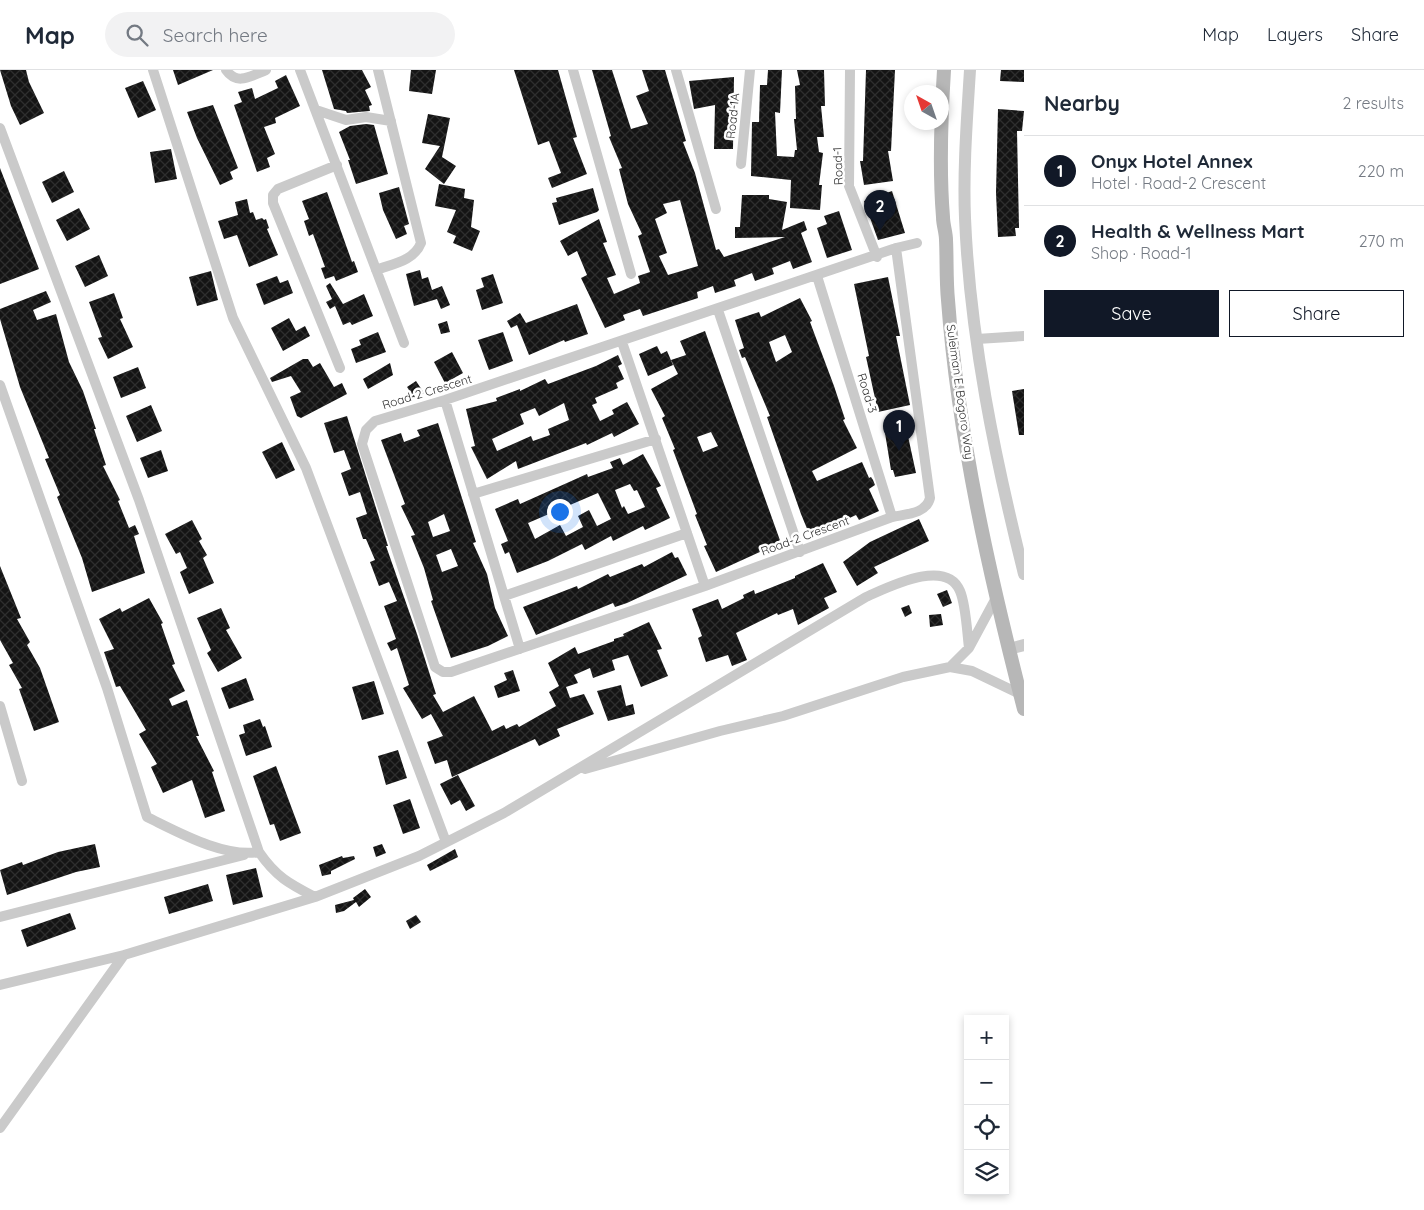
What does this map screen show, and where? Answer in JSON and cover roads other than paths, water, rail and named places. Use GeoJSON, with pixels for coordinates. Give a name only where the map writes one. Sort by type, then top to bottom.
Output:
{"type":"FeatureCollection","features":[{"type":"Feature","properties":{"kind":"main road","name":"Suleiman E. Bogoro Way"},"geometry":{"type":"LineString","coordinates":[[944,70],[942,170],[948,300],[970,462],[997,595],[1024,709]]}},
{"type":"Feature","properties":{"kind":"street"},"geometry":{"type":"LineString","coordinates":[[153,70],[233,318],[306,468],[446,842]]}},
{"type":"Feature","properties":{"kind":"street"},"geometry":{"type":"LineString","coordinates":[[226,70],[232,78],[238,80],[266,70]]}},
{"type":"Feature","properties":{"kind":"street"},"geometry":{"type":"LineString","coordinates":[[300,70],[404,344]]}},
{"type":"Feature","properties":{"kind":"street"},"geometry":{"type":"LineString","coordinates":[[376,270],[411,256],[418,251],[421,243],[378,70]]}},
{"type":"Feature","properties":{"kind":"street"},"geometry":{"type":"LineString","coordinates":[[573,70],[631,274]]}},
{"type":"Feature","properties":{"kind":"street"},"geometry":{"type":"LineString","coordinates":[[676,70],[716,209]]}},
{"type":"Feature","properties":{"kind":"street","name":"Road-1A"},"geometry":{"type":"LineString","coordinates":[[741,164],[750,70]]}},
{"type":"Feature","properties":{"kind":"street","name":"Road-1"},"geometry":{"type":"LineString","coordinates":[[850,70],[849,186],[877,256]]}},
{"type":"Feature","properties":{"kind":"street","name":"Suleiman E. Bogoro Way"},"geometry":{"type":"LineString","coordinates":[[970,70],[965,216],[977,339],[991,433],[1024,574]]}},
{"type":"Feature","properties":{"kind":"street"},"geometry":{"type":"LineString","coordinates":[[316,110],[346,120],[366,118],[391,121]]}},
{"type":"Feature","properties":{"kind":"street"},"geometry":{"type":"LineString","coordinates":[[0,128],[139,500],[259,852],[272,870],[284,881],[315,897]]}},
{"type":"Feature","properties":{"kind":"street"},"geometry":{"type":"LineString","coordinates":[[337,165],[278,189],[273,195],[273,203],[340,368]]}},
{"type":"Feature","properties":{"kind":"street","name":"Road-2 Crescent"},"geometry":{"type":"LineString","coordinates":[[896,248],[930,498],[928,506],[923,510],[892,517],[705,586],[451,672],[444,672],[435,667],[362,444],[366,430],[375,421],[622,342],[896,248],[917,243]]}},
{"type":"Feature","properties":{"kind":"street","name":"Road-3"},"geometry":{"type":"LineString","coordinates":[[818,276],[892,517]]}},
{"type":"Feature","properties":{"kind":"street"},"geometry":{"type":"LineString","coordinates":[[718,310],[800,552]]}},
{"type":"Feature","properties":{"kind":"street"},"geometry":{"type":"LineString","coordinates":[[977,339],[1024,336]]}},
{"type":"Feature","properties":{"kind":"street"},"geometry":{"type":"LineString","coordinates":[[622,342],[705,586]]}},
{"type":"Feature","properties":{"kind":"street"},"geometry":{"type":"LineString","coordinates":[[0,385],[107,688],[147,817],[191,838],[245,854]]}},
{"type":"Feature","properties":{"kind":"street"},"geometry":{"type":"LineString","coordinates":[[445,400],[520,649]]}},
{"type":"Feature","properties":{"kind":"street"},"geometry":{"type":"LineString","coordinates":[[473,494],[656,439]]}},
{"type":"Feature","properties":{"kind":"street"},"geometry":{"type":"LineString","coordinates":[[504,596],[687,533]]}},
{"type":"Feature","properties":{"kind":"street"},"geometry":{"type":"LineString","coordinates":[[0,985],[124,954],[315,897],[419,856],[504,813],[866,597],[892,585],[927,575],[939,576],[950,581],[960,590],[969,648]]}},
{"type":"Feature","properties":{"kind":"street"},"geometry":{"type":"LineString","coordinates":[[950,667],[969,648],[997,595]]}},
{"type":"Feature","properties":{"kind":"street"},"geometry":{"type":"LineString","coordinates":[[1009,649],[1024,645]]}},
{"type":"Feature","properties":{"kind":"street"},"geometry":{"type":"LineString","coordinates":[[570,774],[638,753],[783,716],[903,677],[950,667],[972,671],[1020,694]]}},
{"type":"Feature","properties":{"kind":"street"},"geometry":{"type":"LineString","coordinates":[[0,706],[22,781]]}},
{"type":"Feature","properties":{"kind":"street"},"geometry":{"type":"LineString","coordinates":[[0,917],[259,852]]}},
{"type":"Feature","properties":{"kind":"street"},"geometry":{"type":"LineString","coordinates":[[0,1128],[124,954]]}},
{"type":"Feature","properties":{"kind":"place","name":"Health & Wellness Mart"},"geometry":{"type":"Point","coordinates":[880,231]}},
{"type":"Feature","properties":{"kind":"place","name":"Onyx Hotel Annex"},"geometry":{"type":"Point","coordinates":[899,451]}}]}
